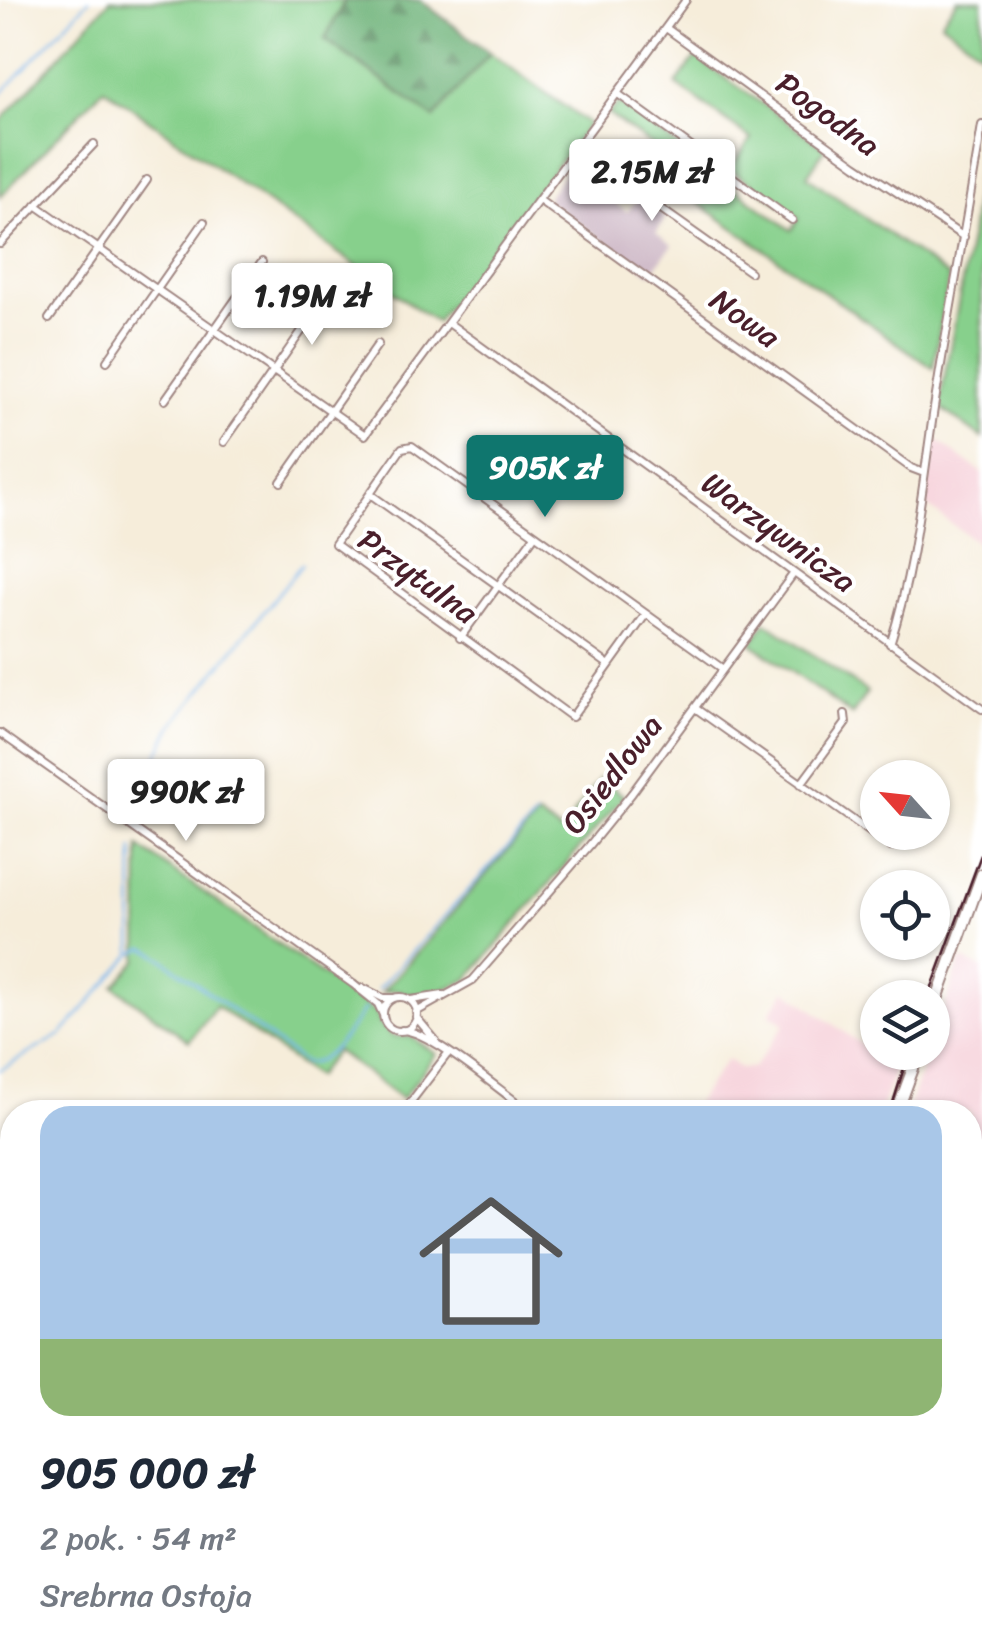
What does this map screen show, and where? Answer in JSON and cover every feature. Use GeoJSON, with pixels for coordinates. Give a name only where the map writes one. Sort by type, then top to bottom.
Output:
{"type":"FeatureCollection","features":[{"type":"Feature","properties":{"kind":"main road"},"geometry":{"type":"LineString","coordinates":[[944,980],[982,874]]}},
{"type":"Feature","properties":{"kind":"main road"},"geometry":{"type":"LineString","coordinates":[[902,1100],[912,1070]]}},
{"type":"Feature","properties":{"kind":"street"},"geometry":{"type":"LineString","coordinates":[[36,205],[365,435],[686,0]]}},
{"type":"Feature","properties":{"kind":"street","name":"Pogodna"},"geometry":{"type":"LineString","coordinates":[[666,28],[856,165],[964,237]]}},
{"type":"Feature","properties":{"kind":"street"},"geometry":{"type":"LineString","coordinates":[[618,94],[792,220]]}},
{"type":"Feature","properties":{"kind":"street"},"geometry":{"type":"LineString","coordinates":[[890,644],[905,598],[982,125]]}},
{"type":"Feature","properties":{"kind":"street"},"geometry":{"type":"LineString","coordinates":[[0,244],[94,144]]}},
{"type":"Feature","properties":{"kind":"street"},"geometry":{"type":"LineString","coordinates":[[575,148],[750,272]]}},
{"type":"Feature","properties":{"kind":"street"},"geometry":{"type":"LineString","coordinates":[[50,319],[147,180]]}},
{"type":"Feature","properties":{"kind":"street","name":"Nowa"},"geometry":{"type":"LineString","coordinates":[[539,200],[910,468],[924,473]]}},
{"type":"Feature","properties":{"kind":"street"},"geometry":{"type":"LineString","coordinates":[[107,360],[204,222]]}},
{"type":"Feature","properties":{"kind":"street"},"geometry":{"type":"LineString","coordinates":[[166,400],[262,262]]}},
{"type":"Feature","properties":{"kind":"street"},"geometry":{"type":"LineString","coordinates":[[224,442],[322,302]]}},
{"type":"Feature","properties":{"kind":"street","name":"Warzywnicza"},"geometry":{"type":"LineString","coordinates":[[450,324],[982,709]]}},
{"type":"Feature","properties":{"kind":"street"},"geometry":{"type":"LineString","coordinates":[[282,482],[378,344]]}},
{"type":"Feature","properties":{"kind":"street","name":"Przytulna"},"geometry":{"type":"LineString","coordinates":[[534,535],[412,446],[405,446],[335,547],[572,717],[609,665]]}},
{"type":"Feature","properties":{"kind":"street"},"geometry":{"type":"LineString","coordinates":[[370,494],[609,665],[646,614]]}},
{"type":"Feature","properties":{"kind":"street"},"geometry":{"type":"LineString","coordinates":[[460,638],[534,535],[723,669]]}},
{"type":"Feature","properties":{"kind":"street","name":"Osiedlowa"},"geometry":{"type":"LineString","coordinates":[[416,1015],[473,980],[598,836],[794,573]]}},
{"type":"Feature","properties":{"kind":"street"},"geometry":{"type":"LineString","coordinates":[[695,708],[860,826]]}},
{"type":"Feature","properties":{"kind":"street"},"geometry":{"type":"LineString","coordinates":[[800,784],[846,723],[845,714]]}},
{"type":"Feature","properties":{"kind":"street"},"geometry":{"type":"LineString","coordinates":[[0,733],[353,984],[378,1004],[390,1027],[418,1033],[514,1100]]}},
{"type":"Feature","properties":{"kind":"street"},"geometry":{"type":"LineString","coordinates":[[353,984],[383,998],[420,1001],[454,992]]}},
{"type":"Feature","properties":{"kind":"street"},"geometry":{"type":"LineString","coordinates":[[384,1015],[388,1002],[397,998]]}},
{"type":"Feature","properties":{"kind":"street"},"geometry":{"type":"LineString","coordinates":[[409,1000],[425,1030],[446,1050]]}},
{"type":"Feature","properties":{"kind":"street"},"geometry":{"type":"LineString","coordinates":[[425,1030],[423,1019],[428,1006]]}},
{"type":"Feature","properties":{"kind":"street"},"geometry":{"type":"LineString","coordinates":[[402,1030],[410,1027],[416,1015]]}},
{"type":"Feature","properties":{"kind":"street"},"geometry":{"type":"LineString","coordinates":[[411,1100],[446,1050]]}},
{"type":"Feature","properties":{"kind":"shaded area"},"geometry":{"type":"Polygon","coordinates":[[[567,169],[627,212],[639,197],[666,217],[656,233],[672,245],[651,274],[549,202],[548,196],[567,169]]]}},
{"type":"Feature","properties":{"kind":"shaded area"},"geometry":{"type":"Polygon","coordinates":[[[934,438],[982,473],[982,546],[924,504],[934,438]]]}},
{"type":"Feature","properties":{"kind":"shaded area"},"geometry":{"type":"Polygon","coordinates":[[[961,959],[982,968],[982,1100],[911,1100],[922,1070],[950,1070],[950,991],[961,959]]]}},
{"type":"Feature","properties":{"kind":"shaded area"},"geometry":{"type":"Polygon","coordinates":[[[786,990],[860,1044],[860,1070],[895,1070],[884,1100],[698,1100],[727,1059],[741,1069],[754,1067],[785,1024],[770,1013],[786,990]]]}},
{"type":"Feature","properties":{"kind":"green space"},"geometry":{"type":"Polygon","coordinates":[[[110,0],[345,0],[325,39],[434,117],[490,53],[589,124],[436,322],[104,88],[0,197],[0,122],[110,0]]]}},
{"type":"Feature","properties":{"kind":"green space"},"geometry":{"type":"Polygon","coordinates":[[[345,0],[420,0],[490,53],[434,118],[325,39],[345,0]]]}},
{"type":"Feature","properties":{"kind":"green space"},"geometry":{"type":"Polygon","coordinates":[[[957,0],[982,0],[982,53],[941,22],[957,0]]]}},
{"type":"Feature","properties":{"kind":"green space"},"geometry":{"type":"Polygon","coordinates":[[[696,57],[825,148],[807,176],[949,277],[933,368],[658,175],[669,158],[608,114],[619,103],[791,230],[799,218],[730,169],[751,139],[676,84],[696,57]]]}},
{"type":"Feature","properties":{"kind":"green space"},"geometry":{"type":"Polygon","coordinates":[[[977,177],[982,181],[982,438],[939,407],[970,239],[977,177]]]}},
{"type":"Feature","properties":{"kind":"green space"},"geometry":{"type":"Polygon","coordinates":[[[766,622],[867,692],[852,715],[751,643],[766,622]]]}},
{"type":"Feature","properties":{"kind":"green space"},"geometry":{"type":"Polygon","coordinates":[[[600,778],[624,796],[467,980],[427,997],[397,990],[382,992],[538,816],[561,832],[600,778]]]}},
{"type":"Feature","properties":{"kind":"green space"},"geometry":{"type":"Polygon","coordinates":[[[139,847],[377,1013],[380,1024],[392,1036],[412,1037],[436,1054],[402,1099],[336,1051],[316,1077],[216,1006],[189,1041],[114,986],[138,960],[139,847]]]}},
{"type":"Feature","properties":{"kind":"waterway"},"geometry":{"type":"LineString","coordinates":[[0,95],[89,0]]}},
{"type":"Feature","properties":{"kind":"waterway"},"geometry":{"type":"LineString","coordinates":[[137,820],[143,785],[172,726],[302,564]]}},
{"type":"Feature","properties":{"kind":"waterway"},"geometry":{"type":"LineString","coordinates":[[378,989],[536,816]]}},
{"type":"Feature","properties":{"kind":"waterway"},"geometry":{"type":"LineString","coordinates":[[0,1070],[62,1034],[132,954],[133,849]]}},
{"type":"Feature","properties":{"kind":"waterway"},"geometry":{"type":"LineString","coordinates":[[132,954],[144,948],[152,951],[304,1063],[313,1063],[330,1053],[365,1009]]}},
{"type":"Feature","properties":{"kind":"tram line"},"geometry":{"type":"LineString","coordinates":[[935,980],[982,852]]}},
{"type":"Feature","properties":{"kind":"tram line"},"geometry":{"type":"LineString","coordinates":[[894,1100],[903,1070]]}}]}
